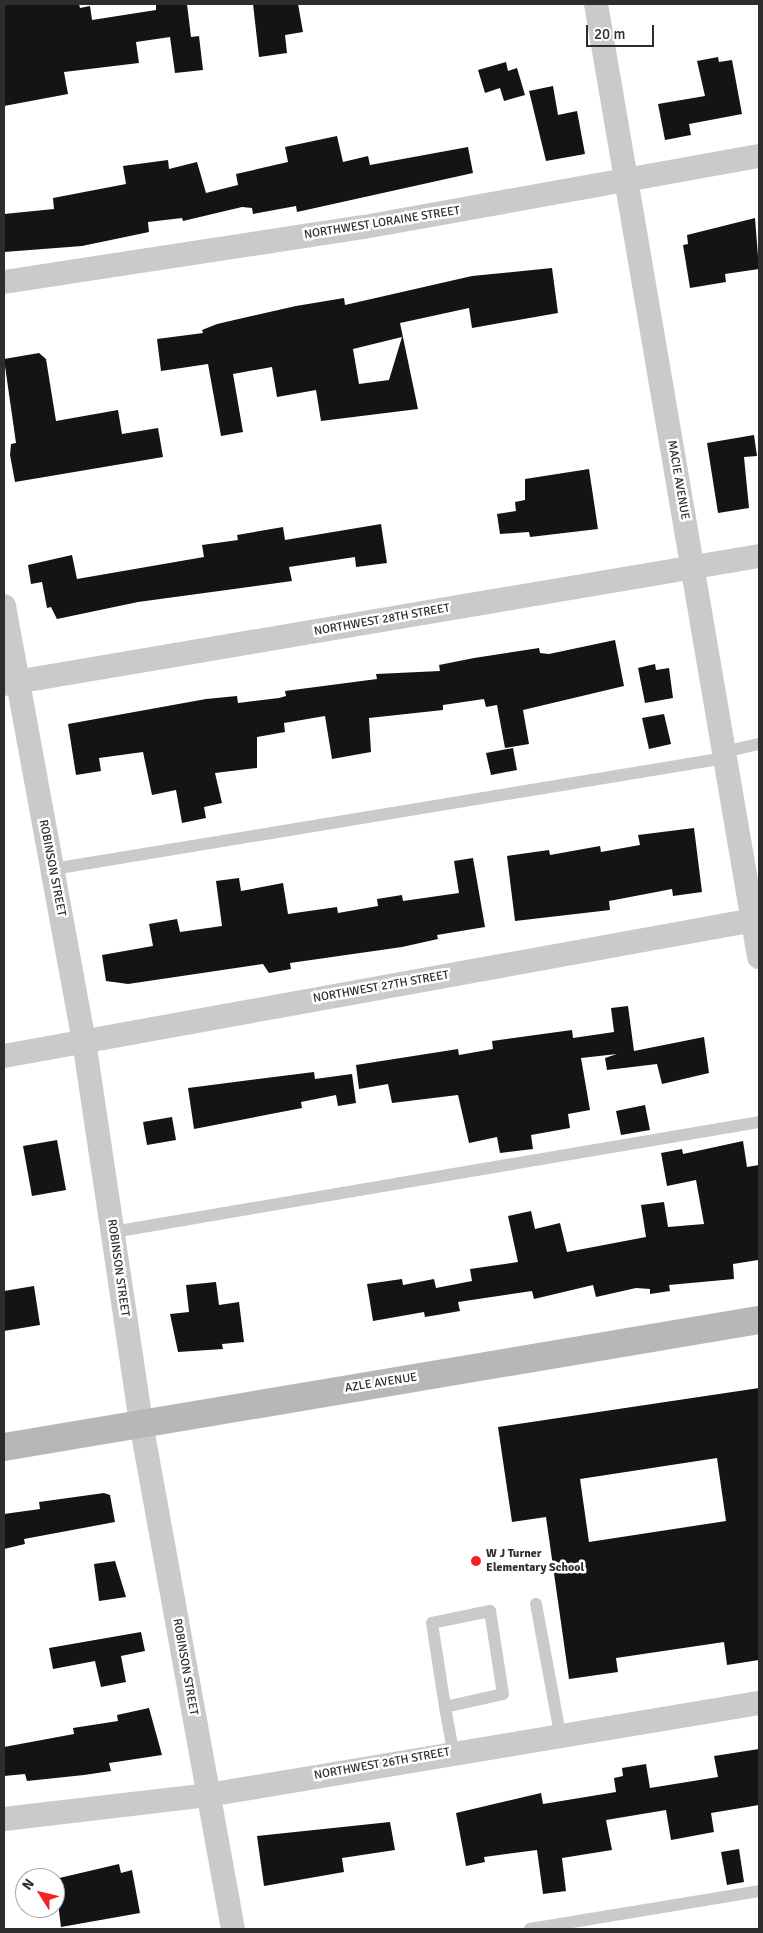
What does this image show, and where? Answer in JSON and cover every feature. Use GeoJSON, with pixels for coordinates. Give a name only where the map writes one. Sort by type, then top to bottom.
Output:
{"type":"FeatureCollection","features":[{"type":"Feature","properties":{"kind":"main road","name":"AZLE AVENUE"},"geometry":{"type":"LineString","coordinates":[[4,1447],[759,1320]]}},
{"type":"Feature","properties":{"kind":"street","name":"MACIE AVENUE"},"geometry":{"type":"LineString","coordinates":[[596,4],[692,567],[756,920],[759,957]]}},
{"type":"Feature","properties":{"kind":"street","name":"NORTHWEST LORAINE STREET"},"geometry":{"type":"LineString","coordinates":[[4,282],[364,227],[759,156]]}},
{"type":"Feature","properties":{"kind":"street","name":"NORTHWEST 28TH STREET"},"geometry":{"type":"LineString","coordinates":[[10,683],[759,556]]}},
{"type":"Feature","properties":{"kind":"street","name":"ROBINSON STREET"},"geometry":{"type":"LineString","coordinates":[[4,606],[10,683],[52,870],[84,1041],[141,1423],[233,1929]]}},
{"type":"Feature","properties":{"kind":"street","name":"NORTHWEST 27TH STREET"},"geometry":{"type":"LineString","coordinates":[[4,1056],[756,920]]}},
{"type":"Feature","properties":{"kind":"street","name":"NORTHWEST 26TH STREET"},"geometry":{"type":"LineString","coordinates":[[4,1819],[208,1795],[453,1751],[759,1703]]}},
{"type":"Feature","properties":{"kind":"lane"},"geometry":{"type":"LineString","coordinates":[[52,870],[725,755],[759,744]]}},
{"type":"Feature","properties":{"kind":"lane"},"geometry":{"type":"LineString","coordinates":[[113,1232],[759,1122]]}},
{"type":"Feature","properties":{"kind":"lane"},"geometry":{"type":"LineString","coordinates":[[536,1604],[560,1734]]}},
{"type":"Feature","properties":{"kind":"lane"},"geometry":{"type":"LineString","coordinates":[[445,1706],[503,1694],[490,1611],[432,1623],[445,1706],[453,1751]]}},
{"type":"Feature","properties":{"kind":"lane"},"geometry":{"type":"LineString","coordinates":[[530,1929],[759,1891]]}},
{"type":"Feature","properties":{"kind":"building"},"geometry":{"type":"Polygon","coordinates":[[[4,4],[79,4],[80,8],[90,6],[92,20],[156,10],[156,4],[187,4],[191,37],[199,36],[203,70],[175,73],[170,37],[136,42],[139,63],[64,72],[68,94],[4,106],[4,4]]]}},
{"type":"Feature","properties":{"kind":"building"},"geometry":{"type":"Polygon","coordinates":[[[253,4],[298,4],[303,32],[285,35],[287,53],[259,57],[253,4]]]}},
{"type":"Feature","properties":{"kind":"building"},"geometry":{"type":"Polygon","coordinates":[[[718,57],[719,62],[732,60],[742,114],[689,124],[691,135],[665,140],[658,104],[705,96],[697,61],[718,57]]]}},
{"type":"Feature","properties":{"kind":"building"},"geometry":{"type":"Polygon","coordinates":[[[506,62],[508,71],[517,68],[525,95],[504,101],[500,88],[485,93],[478,70],[506,62]]]}},
{"type":"Feature","properties":{"kind":"building"},"geometry":{"type":"Polygon","coordinates":[[[553,86],[558,115],[577,111],[585,154],[546,161],[529,91],[553,86]]]}},
{"type":"Feature","properties":{"kind":"building"},"geometry":{"type":"Polygon","coordinates":[[[337,136],[343,162],[368,156],[370,165],[468,147],[473,173],[297,212],[296,206],[253,214],[252,208],[242,207],[183,221],[182,218],[148,222],[149,232],[82,246],[4,252],[4,214],[54,209],[53,198],[126,184],[123,166],[168,160],[169,169],[197,162],[206,193],[238,185],[236,174],[288,162],[285,147],[337,136]]]}},
{"type":"Feature","properties":{"kind":"building"},"geometry":{"type":"Polygon","coordinates":[[[755,218],[759,269],[725,274],[726,282],[690,288],[683,245],[688,244],[687,235],[755,218]]]}},
{"type":"Feature","properties":{"kind":"building"},"geometry":{"type":"Polygon","coordinates":[[[552,268],[558,313],[472,328],[469,308],[400,323],[418,409],[321,421],[316,390],[277,397],[272,367],[233,374],[243,432],[221,436],[208,364],[161,371],[157,339],[203,333],[202,330],[217,324],[296,306],[344,298],[345,305],[472,276],[552,268]],[[402,337],[353,349],[359,384],[389,380],[402,337]]]}},
{"type":"Feature","properties":{"kind":"building"},"geometry":{"type":"Polygon","coordinates":[[[39,353],[46,359],[56,421],[118,410],[122,434],[158,428],[163,457],[15,482],[10,455],[11,444],[16,443],[4,359],[39,353]]]}},
{"type":"Feature","properties":{"kind":"building"},"geometry":{"type":"Polygon","coordinates":[[[754,435],[757,456],[744,457],[749,508],[718,513],[707,443],[754,435]]]}},
{"type":"Feature","properties":{"kind":"building"},"geometry":{"type":"Polygon","coordinates":[[[589,469],[598,529],[530,537],[529,532],[500,534],[497,514],[516,511],[515,502],[525,500],[525,479],[589,469]]]}},
{"type":"Feature","properties":{"kind":"building"},"geometry":{"type":"Polygon","coordinates":[[[381,524],[387,563],[356,567],[355,557],[289,567],[292,581],[138,602],[57,619],[51,607],[47,608],[42,582],[31,584],[28,565],[72,555],[77,579],[204,557],[202,545],[238,540],[237,535],[283,527],[285,540],[381,524]]]}},
{"type":"Feature","properties":{"kind":"building"},"geometry":{"type":"Polygon","coordinates":[[[615,640],[624,686],[523,710],[529,744],[505,748],[497,705],[486,707],[484,699],[443,705],[443,710],[369,718],[371,752],[332,759],[325,716],[284,723],[285,732],[257,737],[257,768],[215,773],[222,803],[204,807],[206,818],[182,823],[176,790],[152,795],[143,752],[99,758],[101,771],[76,775],[68,724],[206,699],[237,696],[238,703],[279,698],[286,696],[285,691],[377,679],[376,674],[440,671],[439,665],[474,658],[539,648],[540,653],[549,654],[615,640]]]}},
{"type":"Feature","properties":{"kind":"building"},"geometry":{"type":"Polygon","coordinates":[[[655,664],[656,670],[669,668],[673,698],[645,703],[638,668],[655,664]]]}},
{"type":"Feature","properties":{"kind":"building"},"geometry":{"type":"Polygon","coordinates":[[[664,714],[671,744],[649,749],[642,718],[664,714]]]}},
{"type":"Feature","properties":{"kind":"building"},"geometry":{"type":"Polygon","coordinates":[[[513,748],[517,770],[491,775],[486,753],[513,748]]]}},
{"type":"Feature","properties":{"kind":"building"},"geometry":{"type":"Polygon","coordinates":[[[694,828],[702,892],[673,896],[672,889],[609,901],[610,910],[515,921],[507,856],[549,850],[550,855],[600,846],[601,852],[640,845],[638,835],[694,828]]]}},
{"type":"Feature","properties":{"kind":"building"},"geometry":{"type":"Polygon","coordinates":[[[473,858],[485,927],[437,935],[438,939],[402,947],[290,963],[291,969],[269,973],[263,964],[128,984],[106,981],[102,955],[153,946],[149,924],[177,919],[180,932],[222,926],[216,881],[239,878],[241,891],[283,883],[288,914],[337,907],[338,913],[378,906],[377,899],[402,895],[403,901],[459,893],[454,861],[473,858]]]}},
{"type":"Feature","properties":{"kind":"building"},"geometry":{"type":"Polygon","coordinates":[[[628,1006],[634,1051],[704,1037],[709,1073],[662,1084],[657,1064],[607,1070],[605,1058],[617,1054],[581,1058],[590,1110],[568,1114],[570,1128],[531,1135],[533,1149],[500,1153],[497,1137],[469,1143],[458,1095],[392,1103],[388,1084],[359,1089],[356,1065],[458,1049],[459,1055],[493,1049],[492,1041],[572,1030],[573,1038],[614,1032],[611,1008],[628,1006]]]}},
{"type":"Feature","properties":{"kind":"building"},"geometry":{"type":"Polygon","coordinates":[[[314,1072],[315,1079],[352,1074],[356,1103],[338,1106],[336,1095],[301,1102],[302,1108],[194,1129],[188,1088],[314,1072]]]}},
{"type":"Feature","properties":{"kind":"building"},"geometry":{"type":"Polygon","coordinates":[[[645,1105],[650,1130],[621,1135],[616,1111],[645,1105]]]}},
{"type":"Feature","properties":{"kind":"building"},"geometry":{"type":"Polygon","coordinates":[[[172,1117],[176,1140],[147,1145],[143,1122],[172,1117]]]}},
{"type":"Feature","properties":{"kind":"building"},"geometry":{"type":"Polygon","coordinates":[[[57,1140],[66,1190],[32,1196],[23,1146],[57,1140]]]}},
{"type":"Feature","properties":{"kind":"building"},"geometry":{"type":"Polygon","coordinates":[[[743,1141],[747,1167],[759,1165],[759,1253],[758,1260],[733,1264],[734,1279],[669,1285],[670,1291],[650,1294],[650,1289],[636,1288],[596,1297],[593,1285],[534,1299],[532,1291],[458,1302],[460,1311],[425,1317],[424,1312],[373,1321],[367,1284],[402,1279],[403,1285],[434,1279],[436,1288],[472,1281],[470,1269],[518,1262],[508,1216],[531,1211],[535,1229],[560,1223],[567,1252],[646,1237],[641,1205],[664,1202],[668,1227],[704,1224],[696,1180],[667,1186],[661,1153],[682,1149],[683,1154],[743,1141]]]}},
{"type":"Feature","properties":{"kind":"building"},"geometry":{"type":"Polygon","coordinates":[[[216,1282],[219,1305],[239,1302],[244,1342],[222,1344],[223,1349],[178,1352],[170,1314],[189,1312],[186,1285],[216,1282]]]}},
{"type":"Feature","properties":{"kind":"building"},"geometry":{"type":"Polygon","coordinates":[[[34,1286],[40,1325],[4,1331],[4,1291],[34,1286]]]}},
{"type":"Feature","properties":{"kind":"building"},"geometry":{"type":"Polygon","coordinates":[[[759,1388],[759,1660],[727,1665],[724,1642],[616,1658],[618,1672],[569,1679],[546,1517],[512,1522],[498,1427],[759,1388]],[[717,1458],[580,1479],[589,1542],[726,1521],[717,1458]]]}},
{"type":"Feature","properties":{"kind":"building"},"geometry":{"type":"Polygon","coordinates":[[[104,1493],[110,1495],[115,1522],[24,1539],[25,1544],[4,1549],[4,1514],[40,1509],[39,1502],[104,1493]]]}},
{"type":"Feature","properties":{"kind":"building"},"geometry":{"type":"Polygon","coordinates":[[[115,1561],[126,1597],[99,1601],[94,1564],[115,1561]]]}},
{"type":"Feature","properties":{"kind":"building"},"geometry":{"type":"Polygon","coordinates":[[[141,1632],[145,1651],[121,1656],[126,1682],[101,1687],[95,1661],[53,1669],[49,1648],[141,1632]]]}},
{"type":"Feature","properties":{"kind":"building"},"geometry":{"type":"Polygon","coordinates":[[[149,1708],[162,1755],[109,1763],[111,1771],[84,1775],[27,1781],[25,1774],[4,1776],[4,1747],[74,1734],[73,1728],[118,1721],[117,1715],[149,1708]]]}},
{"type":"Feature","properties":{"kind":"building"},"geometry":{"type":"Polygon","coordinates":[[[759,1749],[759,1805],[711,1813],[714,1832],[671,1840],[666,1810],[606,1820],[612,1850],[562,1858],[566,1891],[543,1894],[537,1850],[484,1857],[485,1862],[466,1866],[456,1813],[541,1793],[543,1804],[616,1792],[614,1778],[623,1776],[622,1768],[646,1764],[650,1788],[718,1777],[714,1756],[759,1749]]]}},
{"type":"Feature","properties":{"kind":"building"},"geometry":{"type":"Polygon","coordinates":[[[390,1822],[395,1850],[342,1858],[344,1872],[264,1886],[257,1836],[390,1822]]]}},
{"type":"Feature","properties":{"kind":"building"},"geometry":{"type":"Polygon","coordinates":[[[739,1849],[744,1882],[727,1885],[721,1852],[739,1849]]]}},
{"type":"Feature","properties":{"kind":"building"},"geometry":{"type":"Polygon","coordinates":[[[119,1864],[121,1873],[132,1870],[140,1913],[61,1927],[60,1918],[65,1918],[65,1877],[119,1864]]]}},
{"type":"Feature","properties":{"kind":"place","name":"W J Turner Elementary School"},"geometry":{"type":"Point","coordinates":[476,1561]}}]}
